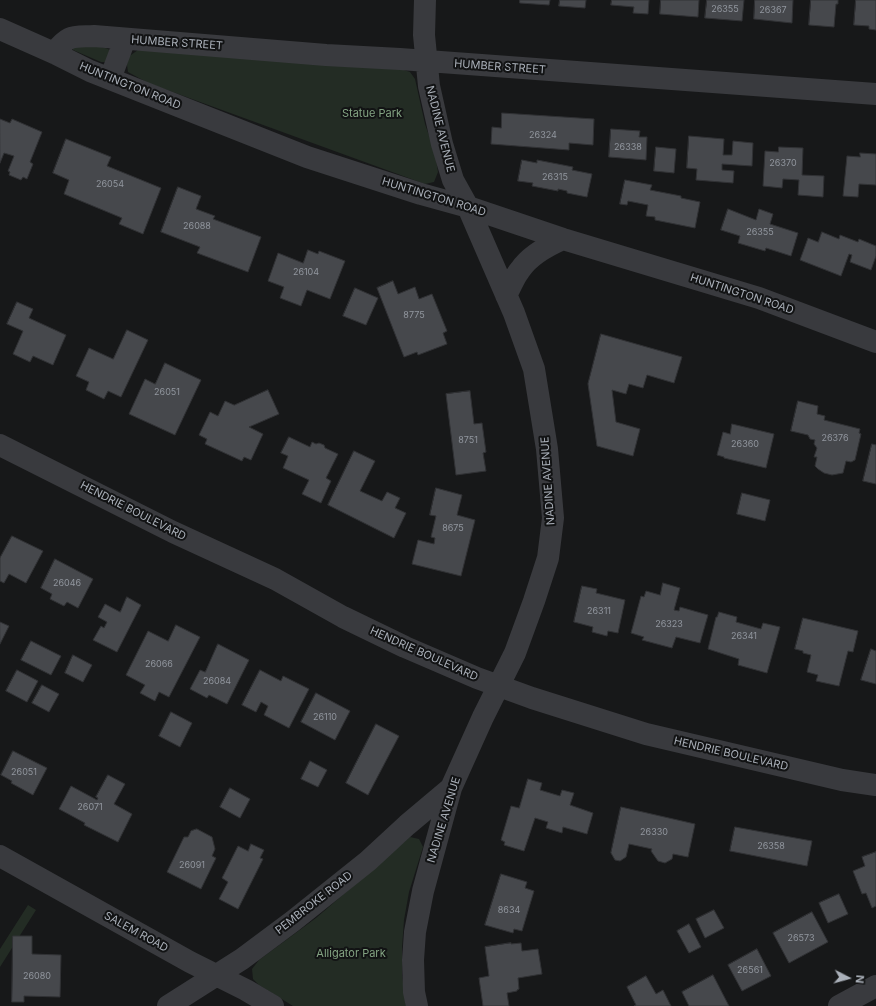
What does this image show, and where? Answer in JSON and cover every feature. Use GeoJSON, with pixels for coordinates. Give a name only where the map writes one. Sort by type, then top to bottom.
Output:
{"type":"FeatureCollection","features":[{"type":"Feature","properties":{"kind":"street","name":"NADINE AVENUE"},"geometry":{"type":"LineString","coordinates":[[418,1006],[414,992],[413,960],[415,932],[424,891],[451,788],[483,717],[515,653],[548,558],[552,518],[547,449],[534,369],[514,313],[468,207],[454,180],[442,144],[428,86],[424,35],[425,0]]}},
{"type":"Feature","properties":{"kind":"street","name":"HUNTINGTON ROAD"},"geometry":{"type":"LineString","coordinates":[[0,29],[90,71],[307,157],[421,194],[468,207],[563,239],[759,298],[876,342]]}},
{"type":"Feature","properties":{"kind":"street","name":"HUMBER STREET"},"geometry":{"type":"LineString","coordinates":[[54,53],[63,41],[71,37],[94,36],[326,55],[876,94]]}},
{"type":"Feature","properties":{"kind":"street","name":"HUMBER STREET"},"geometry":{"type":"LineString","coordinates":[[110,79],[125,39]]}},
{"type":"Feature","properties":{"kind":"street"},"geometry":{"type":"LineString","coordinates":[[506,295],[520,269],[530,259],[544,248],[563,239]]}},
{"type":"Feature","properties":{"kind":"street","name":"HENDRIE BOULEVARD"},"geometry":{"type":"LineString","coordinates":[[0,445],[173,532],[275,579],[343,617],[405,647],[471,676],[532,698],[646,734],[842,780],[876,785]]}},
{"type":"Feature","properties":{"kind":"street","name":"PEMBROKE ROAD"},"geometry":{"type":"LineString","coordinates":[[168,1006],[242,959],[293,921],[368,861],[407,825],[451,788]]}},
{"type":"Feature","properties":{"kind":"street","name":"SALEM ROAD"},"geometry":{"type":"LineString","coordinates":[[0,856],[273,1006]]}},
{"type":"Feature","properties":{"kind":"street"},"geometry":{"type":"LineString","coordinates":[[839,1006],[876,986]]}},
{"type":"Feature","properties":{"kind":"green space"},"geometry":{"type":"Polygon","coordinates":[[[72,46],[99,47],[111,51],[106,62],[101,62],[73,50],[72,46]]]}},
{"type":"Feature","properties":{"kind":"green space","name":"Statue Park"},"geometry":{"type":"Polygon","coordinates":[[[138,50],[401,69],[410,72],[415,79],[425,124],[435,153],[438,172],[434,182],[425,184],[148,83],[128,72],[128,57],[138,50]]]}},
{"type":"Feature","properties":{"kind":"green space","name":"Alligator Park"},"geometry":{"type":"Polygon","coordinates":[[[410,837],[419,839],[423,847],[409,892],[404,920],[402,975],[406,1006],[293,1006],[259,985],[253,979],[252,969],[259,960],[316,918],[410,837]]]}},
{"type":"Feature","properties":{"kind":"green space"},"geometry":{"type":"Polygon","coordinates":[[[28,905],[36,910],[0,967],[0,949],[28,905]]]}},
{"type":"Feature","properties":{"kind":"building"},"geometry":{"type":"Polygon","coordinates":[[[520,0],[550,0],[549,5],[520,3],[520,0]]]}},
{"type":"Feature","properties":{"kind":"building"},"geometry":{"type":"Polygon","coordinates":[[[560,0],[586,0],[585,8],[559,6],[560,0]]]}},
{"type":"Feature","properties":{"kind":"building"},"geometry":{"type":"Polygon","coordinates":[[[612,0],[649,0],[648,14],[633,13],[634,7],[611,5],[612,0]]]}},
{"type":"Feature","properties":{"kind":"building"},"geometry":{"type":"Polygon","coordinates":[[[661,0],[699,0],[698,17],[660,14],[661,0]]]}},
{"type":"Feature","properties":{"kind":"building"},"geometry":{"type":"Polygon","coordinates":[[[707,0],[744,0],[742,21],[705,18],[707,0]]]}},
{"type":"Feature","properties":{"kind":"building"},"geometry":{"type":"Polygon","coordinates":[[[755,0],[793,0],[792,23],[754,19],[755,0]]]}},
{"type":"Feature","properties":{"kind":"building"},"geometry":{"type":"Polygon","coordinates":[[[811,0],[838,0],[838,4],[836,4],[834,27],[809,25],[811,0]]]}},
{"type":"Feature","properties":{"kind":"building"},"geometry":{"type":"Polygon","coordinates":[[[856,0],[876,0],[876,30],[869,29],[869,26],[854,25],[856,0]]]}},
{"type":"Feature","properties":{"kind":"building"},"geometry":{"type":"Polygon","coordinates":[[[502,113],[594,119],[593,145],[569,143],[569,150],[491,144],[492,127],[501,128],[502,113]]]}},
{"type":"Feature","properties":{"kind":"building"},"geometry":{"type":"Polygon","coordinates":[[[0,119],[10,123],[12,119],[42,132],[30,162],[33,164],[27,179],[23,177],[21,180],[9,175],[10,172],[8,171],[14,156],[4,153],[0,163],[0,119]]]}},
{"type":"Feature","properties":{"kind":"building"},"geometry":{"type":"Polygon","coordinates":[[[611,129],[640,131],[639,137],[647,137],[646,160],[609,157],[611,129]]]}},
{"type":"Feature","properties":{"kind":"building"},"geometry":{"type":"Polygon","coordinates":[[[689,136],[724,139],[723,155],[732,155],[733,141],[753,143],[752,166],[722,164],[722,170],[734,171],[733,183],[696,180],[697,169],[687,168],[689,136]]]}},
{"type":"Feature","properties":{"kind":"building"},"geometry":{"type":"Polygon","coordinates":[[[66,139],[111,157],[107,166],[161,188],[143,234],[119,224],[122,218],[64,194],[69,180],[53,173],[66,139]]]}},
{"type":"Feature","properties":{"kind":"building"},"geometry":{"type":"Polygon","coordinates":[[[656,147],[676,149],[674,173],[654,171],[656,147]]]}},
{"type":"Feature","properties":{"kind":"building"},"geometry":{"type":"Polygon","coordinates":[[[779,147],[803,148],[802,175],[824,176],[823,197],[798,195],[799,180],[783,179],[782,188],[763,186],[765,151],[778,152],[779,147]]]}},
{"type":"Feature","properties":{"kind":"building"},"geometry":{"type":"Polygon","coordinates":[[[860,153],[876,154],[876,185],[859,184],[858,197],[843,196],[847,156],[860,157],[860,153]]]}},
{"type":"Feature","properties":{"kind":"building"},"geometry":{"type":"Polygon","coordinates":[[[522,160],[537,163],[537,160],[573,167],[572,170],[592,174],[587,197],[567,193],[567,191],[558,189],[558,191],[532,186],[533,183],[518,181],[522,160]]]}},
{"type":"Feature","properties":{"kind":"building"},"geometry":{"type":"Polygon","coordinates":[[[625,180],[652,185],[650,190],[681,196],[681,198],[700,202],[695,228],[655,220],[655,217],[646,216],[648,205],[628,201],[627,205],[620,204],[625,180]]]}},
{"type":"Feature","properties":{"kind":"building"},"geometry":{"type":"Polygon","coordinates":[[[178,187],[201,196],[196,209],[215,216],[213,219],[261,237],[248,272],[197,253],[200,247],[161,232],[178,187]]]}},
{"type":"Feature","properties":{"kind":"building"},"geometry":{"type":"Polygon","coordinates":[[[728,209],[756,220],[759,209],[773,214],[770,224],[798,233],[791,256],[766,248],[765,251],[738,243],[740,236],[721,230],[728,209]]]}},
{"type":"Feature","properties":{"kind":"building"},"geometry":{"type":"Polygon","coordinates":[[[822,232],[839,239],[840,235],[858,242],[859,239],[876,246],[876,256],[871,270],[850,262],[852,255],[849,254],[841,276],[800,260],[808,238],[818,242],[822,232]]]}},
{"type":"Feature","properties":{"kind":"building"},"geometry":{"type":"Polygon","coordinates":[[[308,250],[318,254],[319,251],[345,261],[330,299],[307,290],[301,306],[280,298],[284,287],[268,281],[278,253],[303,263],[308,250]]]}},
{"type":"Feature","properties":{"kind":"building"},"geometry":{"type":"Polygon","coordinates":[[[393,281],[398,294],[415,287],[419,299],[432,294],[447,331],[443,333],[447,344],[418,355],[417,352],[404,357],[377,288],[393,281]]]}},
{"type":"Feature","properties":{"kind":"building"},"geometry":{"type":"Polygon","coordinates":[[[355,288],[378,298],[366,325],[343,316],[355,288]]]}},
{"type":"Feature","properties":{"kind":"building"},"geometry":{"type":"Polygon","coordinates":[[[17,302],[33,309],[29,318],[66,335],[53,365],[33,356],[30,362],[13,354],[23,331],[7,324],[17,302]]]}},
{"type":"Feature","properties":{"kind":"building"},"geometry":{"type":"Polygon","coordinates":[[[127,330],[148,340],[121,397],[108,391],[104,399],[86,390],[89,382],[76,376],[89,348],[113,359],[127,330]]]}},
{"type":"Feature","properties":{"kind":"building"},"geometry":{"type":"Polygon","coordinates":[[[601,334],[682,357],[674,383],[647,375],[643,388],[629,384],[626,394],[612,390],[616,422],[640,429],[633,456],[597,446],[588,384],[601,334]]]}},
{"type":"Feature","properties":{"kind":"building"},"geometry":{"type":"Polygon","coordinates":[[[165,363],[201,380],[175,435],[129,414],[145,379],[155,384],[165,363]]]}},
{"type":"Feature","properties":{"kind":"building"},"geometry":{"type":"Polygon","coordinates":[[[268,390],[279,414],[249,427],[263,434],[251,460],[244,457],[242,461],[205,444],[207,439],[199,435],[210,412],[218,416],[225,401],[234,405],[268,390]]]}},
{"type":"Feature","properties":{"kind":"building"},"geometry":{"type":"Polygon","coordinates":[[[470,391],[474,424],[482,423],[486,452],[483,453],[486,471],[456,475],[446,394],[470,391]]]}},
{"type":"Feature","properties":{"kind":"building"},"geometry":{"type":"Polygon","coordinates":[[[798,401],[818,406],[817,414],[825,416],[824,420],[860,429],[859,433],[861,434],[855,460],[851,462],[846,461],[843,473],[832,475],[824,473],[818,469],[815,466],[817,457],[814,457],[817,448],[814,444],[815,440],[810,439],[808,435],[791,431],[798,401]]]}},
{"type":"Feature","properties":{"kind":"building"},"geometry":{"type":"Polygon","coordinates":[[[732,424],[774,434],[766,468],[717,455],[723,432],[730,434],[732,424]]]}},
{"type":"Feature","properties":{"kind":"building"},"geometry":{"type":"Polygon","coordinates":[[[289,437],[310,447],[312,442],[316,444],[319,443],[324,445],[325,448],[338,454],[326,478],[331,481],[321,503],[302,494],[309,480],[283,468],[288,456],[281,453],[289,437]]]}},
{"type":"Feature","properties":{"kind":"building"},"geometry":{"type":"Polygon","coordinates":[[[872,444],[876,445],[876,484],[863,481],[872,444]]]}},
{"type":"Feature","properties":{"kind":"building"},"geometry":{"type":"Polygon","coordinates":[[[354,451],[375,461],[360,491],[382,501],[387,492],[400,498],[395,508],[406,513],[394,538],[328,505],[354,451]]]}},
{"type":"Feature","properties":{"kind":"building"},"geometry":{"type":"Polygon","coordinates":[[[436,488],[462,495],[457,515],[475,520],[461,576],[412,564],[418,540],[434,544],[435,538],[431,537],[436,516],[430,515],[436,488]]]}},
{"type":"Feature","properties":{"kind":"building"},"geometry":{"type":"Polygon","coordinates":[[[742,493],[770,500],[765,521],[737,514],[742,493]]]}},
{"type":"Feature","properties":{"kind":"building"},"geometry":{"type":"Polygon","coordinates":[[[12,536],[43,551],[26,583],[9,574],[4,583],[0,581],[0,558],[12,536]]]}},
{"type":"Feature","properties":{"kind":"building"},"geometry":{"type":"Polygon","coordinates":[[[55,559],[93,579],[78,608],[67,602],[64,606],[50,599],[52,594],[41,588],[55,559]]]}},
{"type":"Feature","properties":{"kind":"building"},"geometry":{"type":"Polygon","coordinates":[[[663,583],[680,588],[674,610],[679,611],[680,607],[708,615],[700,643],[676,637],[672,648],[642,640],[644,637],[631,633],[641,596],[644,597],[646,591],[660,595],[663,583]]]}},
{"type":"Feature","properties":{"kind":"building"},"geometry":{"type":"Polygon","coordinates":[[[582,586],[597,589],[596,593],[625,600],[618,633],[608,631],[607,636],[592,632],[593,627],[574,622],[582,586]]]}},
{"type":"Feature","properties":{"kind":"building"},"geometry":{"type":"Polygon","coordinates":[[[127,597],[141,605],[117,652],[93,640],[101,626],[104,628],[107,622],[98,617],[105,604],[120,612],[127,597]]]}},
{"type":"Feature","properties":{"kind":"building"},"geometry":{"type":"Polygon","coordinates":[[[719,612],[737,617],[736,622],[761,629],[763,623],[780,627],[767,673],[738,665],[739,659],[708,649],[716,617],[719,612]]]}},
{"type":"Feature","properties":{"kind":"building"},"geometry":{"type":"Polygon","coordinates":[[[803,618],[858,631],[853,652],[848,651],[839,686],[816,681],[818,675],[807,672],[811,655],[795,649],[803,618]]]}},
{"type":"Feature","properties":{"kind":"building"},"geometry":{"type":"Polygon","coordinates":[[[0,622],[9,626],[0,644],[0,622]]]}},
{"type":"Feature","properties":{"kind":"building"},"geometry":{"type":"Polygon","coordinates":[[[176,625],[200,637],[169,697],[159,692],[155,701],[140,693],[145,685],[126,675],[148,631],[168,641],[176,625]]]}},
{"type":"Feature","properties":{"kind":"building"},"geometry":{"type":"Polygon","coordinates":[[[31,641],[61,656],[51,675],[21,660],[31,641]]]}},
{"type":"Feature","properties":{"kind":"building"},"geometry":{"type":"Polygon","coordinates":[[[218,644],[249,660],[227,704],[209,695],[207,698],[190,689],[200,670],[205,672],[218,644]]]}},
{"type":"Feature","properties":{"kind":"building"},"geometry":{"type":"Polygon","coordinates":[[[871,649],[876,651],[876,684],[861,680],[871,649]]]}},
{"type":"Feature","properties":{"kind":"building"},"geometry":{"type":"Polygon","coordinates":[[[73,655],[92,665],[83,682],[65,673],[73,655]]]}},
{"type":"Feature","properties":{"kind":"building"},"geometry":{"type":"Polygon","coordinates":[[[17,670],[38,681],[27,702],[6,691],[17,670]]]}},
{"type":"Feature","properties":{"kind":"building"},"geometry":{"type":"Polygon","coordinates":[[[260,670],[281,681],[283,676],[309,689],[289,728],[264,715],[268,706],[261,702],[256,712],[242,705],[260,670]]]}},
{"type":"Feature","properties":{"kind":"building"},"geometry":{"type":"Polygon","coordinates":[[[42,685],[59,694],[49,712],[32,703],[42,685]]]}},
{"type":"Feature","properties":{"kind":"building"},"geometry":{"type":"Polygon","coordinates":[[[316,693],[350,711],[335,740],[301,722],[316,693]]]}},
{"type":"Feature","properties":{"kind":"building"},"geometry":{"type":"Polygon","coordinates":[[[171,712],[192,723],[180,747],[159,736],[171,712]]]}},
{"type":"Feature","properties":{"kind":"building"},"geometry":{"type":"Polygon","coordinates":[[[376,724],[399,736],[368,795],[346,783],[376,724]]]}},
{"type":"Feature","properties":{"kind":"building"},"geometry":{"type":"Polygon","coordinates":[[[13,751],[47,768],[33,795],[11,783],[12,781],[1,775],[13,751]]]}},
{"type":"Feature","properties":{"kind":"building"},"geometry":{"type":"Polygon","coordinates":[[[310,761],[327,770],[318,787],[301,779],[310,761]]]}},
{"type":"Feature","properties":{"kind":"building"},"geometry":{"type":"Polygon","coordinates":[[[108,775],[125,784],[114,804],[132,814],[118,842],[84,825],[85,823],[59,809],[71,786],[97,800],[98,798],[96,797],[108,775]]]}},
{"type":"Feature","properties":{"kind":"building"},"geometry":{"type":"Polygon","coordinates":[[[528,779],[542,783],[540,790],[560,796],[562,790],[574,793],[570,805],[593,813],[587,834],[563,827],[562,833],[546,828],[548,822],[535,818],[524,851],[504,845],[505,842],[501,840],[511,806],[519,808],[528,779]]]}},
{"type":"Feature","properties":{"kind":"building"},"geometry":{"type":"Polygon","coordinates":[[[230,788],[250,799],[240,818],[220,807],[230,788]]]}},
{"type":"Feature","properties":{"kind":"building"},"geometry":{"type":"Polygon","coordinates":[[[621,807],[695,824],[688,857],[673,854],[672,859],[665,863],[658,861],[651,851],[652,849],[629,844],[626,857],[620,861],[615,860],[611,853],[621,807]]]}},
{"type":"Feature","properties":{"kind":"building"},"geometry":{"type":"Polygon","coordinates":[[[735,827],[812,841],[807,866],[730,851],[735,827]]]}},
{"type":"Feature","properties":{"kind":"building"},"geometry":{"type":"Polygon","coordinates":[[[197,829],[212,837],[215,849],[212,856],[216,858],[201,889],[167,872],[184,837],[188,837],[191,831],[197,829]]]}},
{"type":"Feature","properties":{"kind":"building"},"geometry":{"type":"Polygon","coordinates":[[[251,844],[264,850],[260,858],[263,859],[238,909],[219,899],[228,882],[222,878],[238,846],[248,851],[251,844]]]}},
{"type":"Feature","properties":{"kind":"building"},"geometry":{"type":"Polygon","coordinates":[[[876,852],[876,906],[872,908],[866,893],[862,894],[853,871],[865,866],[862,857],[876,852]]]}},
{"type":"Feature","properties":{"kind":"building"},"geometry":{"type":"Polygon","coordinates":[[[501,874],[527,882],[525,888],[534,891],[522,931],[514,929],[513,933],[485,925],[501,874]]]}},
{"type":"Feature","properties":{"kind":"building"},"geometry":{"type":"Polygon","coordinates":[[[839,894],[848,914],[828,923],[819,903],[839,894]]]}},
{"type":"Feature","properties":{"kind":"building"},"geometry":{"type":"Polygon","coordinates":[[[714,910],[724,928],[705,938],[696,919],[714,910]]]}},
{"type":"Feature","properties":{"kind":"building"},"geometry":{"type":"Polygon","coordinates":[[[812,912],[828,942],[789,963],[773,933],[812,912]]]}},
{"type":"Feature","properties":{"kind":"building"},"geometry":{"type":"Polygon","coordinates":[[[689,924],[701,947],[689,953],[677,931],[689,924]]]}},
{"type":"Feature","properties":{"kind":"building"},"geometry":{"type":"Polygon","coordinates":[[[13,936],[32,936],[32,954],[61,955],[60,997],[24,996],[24,1002],[12,1002],[13,936]]]}},
{"type":"Feature","properties":{"kind":"building"},"geometry":{"type":"Polygon","coordinates":[[[521,943],[522,951],[538,949],[542,974],[518,978],[519,989],[517,991],[507,993],[509,1006],[483,1006],[479,978],[489,976],[485,947],[521,943]]]}},
{"type":"Feature","properties":{"kind":"building"},"geometry":{"type":"Polygon","coordinates":[[[757,949],[771,976],[742,991],[728,965],[757,949]]]}},
{"type":"Feature","properties":{"kind":"building"},"geometry":{"type":"Polygon","coordinates":[[[713,975],[729,1006],[689,1006],[682,992],[713,975]]]}},
{"type":"Feature","properties":{"kind":"building"},"geometry":{"type":"Polygon","coordinates":[[[646,976],[656,994],[663,990],[671,1006],[634,1006],[636,1005],[627,987],[646,976]]]}}]}
